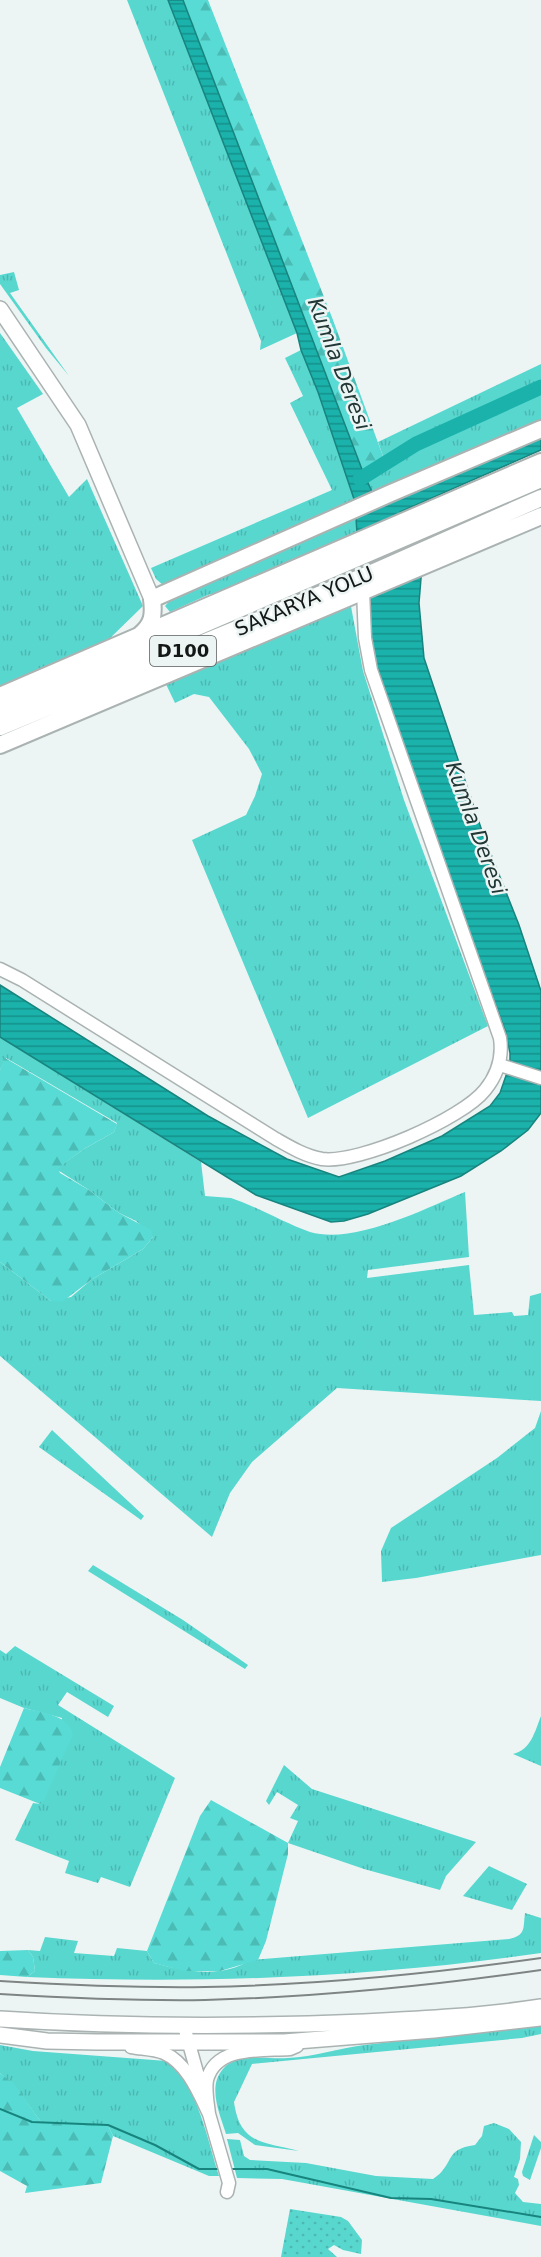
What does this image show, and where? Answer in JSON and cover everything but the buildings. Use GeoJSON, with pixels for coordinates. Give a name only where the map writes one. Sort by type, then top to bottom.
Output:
{"type":"FeatureCollection","features":[{"type":"Feature","properties":{"kind":"highway"},"geometry":{"type":"LineString","coordinates":[[152,599],[541,429]]}},
{"type":"Feature","properties":{"kind":"highway"},"geometry":{"type":"LineString","coordinates":[[406,528],[540,468]]}},
{"type":"Feature","properties":{"kind":"highway","name":"D100"},"geometry":{"type":"LineString","coordinates":[[0,712],[406,528],[434,525],[540,468]]}},
{"type":"Feature","properties":{"kind":"highway","name":"SAKARYA YOLU"},"geometry":{"type":"LineString","coordinates":[[0,727],[367,584],[541,498]]}},
{"type":"Feature","properties":{"kind":"highway"},"geometry":{"type":"LineString","coordinates":[[422,556],[541,514]]}},
{"type":"Feature","properties":{"kind":"highway"},"geometry":{"type":"LineString","coordinates":[[0,696],[222,600],[357,550]]}},
{"type":"Feature","properties":{"kind":"highway"},"geometry":{"type":"LineString","coordinates":[[0,745],[367,584]]}},
{"type":"Feature","properties":{"kind":"highway"},"geometry":{"type":"LineString","coordinates":[[152,599],[168,618],[201,604],[222,600]]}},
{"type":"Feature","properties":{"kind":"highway"},"geometry":{"type":"LineString","coordinates":[[138,637],[146,630],[154,616],[152,599]]}},
{"type":"Feature","properties":{"kind":"main road"},"geometry":{"type":"LineString","coordinates":[[0,309],[78,424],[152,599]]}},
{"type":"Feature","properties":{"kind":"main road"},"geometry":{"type":"LineString","coordinates":[[0,2019],[72,2024],[284,2025],[457,2017],[541,2007]]}},
{"type":"Feature","properties":{"kind":"main road"},"geometry":{"type":"LineString","coordinates":[[0,2035],[46,2041],[106,2042],[314,2040],[541,2018]]}},
{"type":"Feature","properties":{"kind":"street"},"geometry":{"type":"LineString","coordinates":[[0,969],[22,980],[276,1139],[307,1155],[323,1159],[362,1153],[436,1125],[484,1092],[502,1066],[500,1038],[371,670],[365,638],[367,584]]}},
{"type":"Feature","properties":{"kind":"street"},"geometry":{"type":"LineString","coordinates":[[502,1066],[541,1078]]}},
{"type":"Feature","properties":{"kind":"street"},"geometry":{"type":"LineString","coordinates":[[184,2026],[228,2187]]}},
{"type":"Feature","properties":{"kind":"street"},"geometry":{"type":"LineString","coordinates":[[208,2114],[207,2081],[212,2071],[225,2057],[234,2053],[290,2049],[314,2040]]}},
{"type":"Feature","properties":{"kind":"street"},"geometry":{"type":"LineString","coordinates":[[106,2042],[161,2052],[169,2056],[191,2080],[208,2114]]}},
{"type":"Feature","properties":{"kind":"green space"},"geometry":{"type":"Polygon","coordinates":[[[127,0],[168,0],[297,333],[260,350],[261,341],[127,0]]]}},
{"type":"Feature","properties":{"kind":"green space"},"geometry":{"type":"Polygon","coordinates":[[[183,0],[208,0],[333,320],[384,459],[375,468],[363,472],[183,0]]]}},
{"type":"Feature","properties":{"kind":"green space"},"geometry":{"type":"Polygon","coordinates":[[[14,272],[19,290],[10,293],[69,376],[0,284],[0,275],[14,272]]]}},
{"type":"Feature","properties":{"kind":"green space"},"geometry":{"type":"Polygon","coordinates":[[[0,333],[43,394],[17,408],[69,497],[87,479],[143,606],[104,644],[0,689],[0,333]]]}},
{"type":"Feature","properties":{"kind":"green space"},"geometry":{"type":"Polygon","coordinates":[[[301,350],[318,392],[355,502],[164,586],[156,579],[151,568],[332,490],[290,403],[303,396],[285,358],[301,350]]]}},
{"type":"Feature","properties":{"kind":"green space"},"geometry":{"type":"Polygon","coordinates":[[[541,364],[541,421],[373,493],[363,472],[375,468],[384,459],[378,442],[541,364]]]}},
{"type":"Feature","properties":{"kind":"green space"},"geometry":{"type":"Polygon","coordinates":[[[356,513],[357,533],[222,594],[210,594],[170,612],[165,606],[173,597],[356,513]]]}},
{"type":"Feature","properties":{"kind":"green space"},"geometry":{"type":"Polygon","coordinates":[[[350,601],[363,671],[404,800],[488,1026],[308,1118],[192,840],[246,815],[262,774],[249,749],[209,697],[194,694],[175,703],[164,680],[350,601]]]}},
{"type":"Feature","properties":{"kind":"green space"},"geometry":{"type":"Polygon","coordinates":[[[0,1037],[201,1162],[205,1196],[231,1198],[310,1232],[328,1235],[368,1230],[410,1216],[465,1192],[469,1257],[368,1270],[367,1278],[469,1265],[474,1315],[512,1312],[514,1316],[528,1315],[530,1296],[541,1293],[541,1401],[337,1388],[252,1462],[230,1493],[212,1537],[0,1356],[0,1262],[51,1301],[71,1297],[91,1280],[143,1249],[153,1237],[136,1221],[119,1213],[56,1169],[84,1149],[114,1132],[117,1123],[6,1058],[0,1070],[0,1037]]]}},
{"type":"Feature","properties":{"kind":"green space"},"geometry":{"type":"Polygon","coordinates":[[[5,1058],[117,1124],[114,1132],[84,1149],[58,1168],[60,1173],[89,1190],[119,1213],[151,1230],[153,1237],[143,1249],[91,1280],[62,1302],[51,1301],[0,1262],[0,1070],[5,1058]]]}},
{"type":"Feature","properties":{"kind":"green space"},"geometry":{"type":"Polygon","coordinates":[[[541,1411],[541,1555],[382,1582],[381,1551],[391,1528],[497,1458],[535,1428],[541,1411]]]}},
{"type":"Feature","properties":{"kind":"green space"},"geometry":{"type":"Polygon","coordinates":[[[52,1430],[144,1516],[141,1520],[39,1447],[52,1430]]]}},
{"type":"Feature","properties":{"kind":"green space"},"geometry":{"type":"Polygon","coordinates":[[[93,1565],[183,1620],[248,1665],[245,1669],[88,1571],[93,1565]]]}},
{"type":"Feature","properties":{"kind":"green space"},"geometry":{"type":"Polygon","coordinates":[[[15,1646],[114,1706],[108,1717],[67,1692],[58,1705],[175,1778],[130,1887],[101,1877],[98,1883],[65,1873],[69,1861],[15,1840],[33,1803],[40,1804],[62,1718],[24,1708],[0,1698],[0,1650],[6,1654],[15,1646]]]}},
{"type":"Feature","properties":{"kind":"green space"},"geometry":{"type":"Polygon","coordinates":[[[24,1708],[60,1718],[70,1727],[73,1734],[44,1800],[40,1804],[0,1788],[0,1767],[24,1708]]]}},
{"type":"Feature","properties":{"kind":"green space"},"geometry":{"type":"Polygon","coordinates":[[[541,1716],[541,1766],[513,1754],[528,1744],[541,1716]]]}},
{"type":"Feature","properties":{"kind":"green space"},"geometry":{"type":"Polygon","coordinates":[[[284,1765],[312,1789],[476,1842],[446,1876],[440,1890],[364,1869],[288,1843],[298,1821],[290,1818],[298,1805],[277,1792],[269,1805],[266,1801],[284,1765]]]}},
{"type":"Feature","properties":{"kind":"green space"},"geometry":{"type":"Polygon","coordinates":[[[211,1800],[288,1843],[288,1854],[266,1941],[258,1960],[220,1971],[184,1971],[154,1963],[147,1951],[200,1816],[211,1800]]]}},
{"type":"Feature","properties":{"kind":"green space"},"geometry":{"type":"Polygon","coordinates":[[[489,1866],[527,1884],[512,1910],[463,1896],[489,1866]]]}},
{"type":"Feature","properties":{"kind":"green space"},"geometry":{"type":"Polygon","coordinates":[[[525,1913],[541,1918],[541,1953],[413,1968],[284,1977],[156,1980],[27,1977],[35,1971],[33,1957],[28,1950],[40,1951],[45,1937],[78,1941],[74,1953],[114,1956],[117,1948],[147,1951],[154,1963],[203,1972],[227,1970],[250,1960],[509,1939],[521,1933],[525,1913]]]}},
{"type":"Feature","properties":{"kind":"green space"},"geometry":{"type":"Polygon","coordinates":[[[28,1950],[33,1957],[35,1971],[27,1977],[0,1975],[0,1951],[28,1950]]]}},
{"type":"Feature","properties":{"kind":"green space"},"geometry":{"type":"Polygon","coordinates":[[[541,2025],[541,2034],[522,2038],[252,2064],[234,2102],[242,2127],[248,2134],[265,2143],[299,2151],[255,2145],[238,2133],[226,2134],[216,2101],[218,2076],[223,2069],[236,2060],[298,2057],[364,2045],[541,2025]]]}},
{"type":"Feature","properties":{"kind":"green space"},"geometry":{"type":"Polygon","coordinates":[[[0,2045],[33,2051],[167,2061],[186,2083],[194,2098],[219,2176],[209,2176],[113,2136],[108,2125],[41,2122],[14,2085],[0,2073],[0,2045]]]}},
{"type":"Feature","properties":{"kind":"green space"},"geometry":{"type":"Polygon","coordinates":[[[0,2073],[14,2084],[41,2122],[108,2125],[113,2136],[101,2183],[25,2193],[27,2186],[0,2171],[0,2073]]]}},
{"type":"Feature","properties":{"kind":"green space"},"geometry":{"type":"Polygon","coordinates":[[[494,2123],[509,2129],[521,2142],[520,2159],[514,2177],[518,2179],[519,2185],[515,2193],[523,2202],[541,2204],[541,2226],[282,2179],[237,2178],[227,2139],[240,2140],[244,2156],[250,2160],[306,2163],[376,2176],[433,2179],[440,2174],[453,2154],[465,2147],[475,2145],[482,2136],[484,2126],[494,2123]]]}},
{"type":"Feature","properties":{"kind":"green space"},"geometry":{"type":"Polygon","coordinates":[[[534,2135],[541,2142],[541,2148],[530,2180],[523,2176],[522,2172],[534,2135]]]}},
{"type":"Feature","properties":{"kind":"green space"},"geometry":{"type":"Polygon","coordinates":[[[290,2209],[341,2217],[348,2221],[362,2240],[361,2254],[343,2250],[334,2245],[328,2249],[337,2257],[281,2257],[290,2209]]]}},
{"type":"Feature","properties":{"kind":"water","name":"Kumla Deresi"},"geometry":{"type":"Polygon","coordinates":[[[168,0],[183,0],[363,472],[379,507],[541,435],[541,450],[400,512],[415,554],[422,566],[419,603],[424,658],[483,834],[519,925],[541,991],[541,1113],[528,1130],[501,1151],[461,1176],[368,1214],[344,1221],[331,1222],[256,1195],[0,1037],[0,985],[208,1116],[287,1159],[339,1177],[385,1161],[442,1136],[490,1106],[500,1093],[510,1064],[505,1030],[432,834],[373,654],[368,611],[371,587],[357,533],[355,502],[297,333],[168,0]]]}},
{"type":"Feature","properties":{"kind":"waterway"},"geometry":{"type":"LineString","coordinates":[[360,479],[416,444],[541,387]]}},
{"type":"Feature","properties":{"kind":"waterway"},"geometry":{"type":"LineString","coordinates":[[0,2109],[32,2122],[108,2125],[155,2145],[199,2169],[219,2169]]}},
{"type":"Feature","properties":{"kind":"waterway"},"geometry":{"type":"LineString","coordinates":[[231,2169],[267,2169],[391,2198],[431,2199],[541,2217]]}},
{"type":"Feature","properties":{"kind":"railway"},"geometry":{"type":"LineString","coordinates":[[0,1981],[128,1987],[247,1986],[373,1978],[541,1958]]}},
{"type":"Feature","properties":{"kind":"railway"},"geometry":{"type":"LineString","coordinates":[[0,1994],[128,2000],[247,1999],[373,1990],[541,1970]]}}]}
